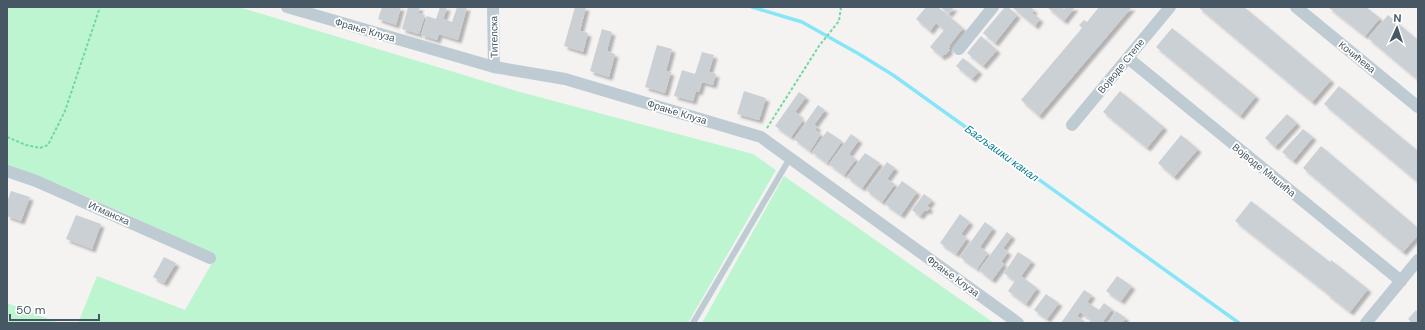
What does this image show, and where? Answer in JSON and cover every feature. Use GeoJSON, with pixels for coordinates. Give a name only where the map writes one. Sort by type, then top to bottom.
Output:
{"type":"FeatureCollection","features":[{"type":"Feature","properties":{"kind":"street","name":"Фрање Клуза"},"geometry":{"type":"LineString","coordinates":[[287,7],[494,67],[565,79],[761,137],[1018,323]]}},
{"type":"Feature","properties":{"kind":"street","name":"Тителска"},"geometry":{"type":"LineString","coordinates":[[493,7],[494,67]]}},
{"type":"Feature","properties":{"kind":"street"},"geometry":{"type":"LineString","coordinates":[[959,49],[993,7]]}},
{"type":"Feature","properties":{"kind":"street","name":"Војводе Степе"},"geometry":{"type":"LineString","coordinates":[[1072,125],[1170,7]]}},
{"type":"Feature","properties":{"kind":"street","name":"Кочићева"},"geometry":{"type":"LineString","coordinates":[[1296,7],[1418,107]]}},
{"type":"Feature","properties":{"kind":"street","name":"Војводе Мишића"},"geometry":{"type":"LineString","coordinates":[[1128,58],[1400,281]]}},
{"type":"Feature","properties":{"kind":"street","name":"Игманска"},"geometry":{"type":"LineString","coordinates":[[7,171],[36,181],[210,258]]}},
{"type":"Feature","properties":{"kind":"street"},"geometry":{"type":"LineString","coordinates":[[1366,323],[1418,260]]}},
{"type":"Feature","properties":{"kind":"lane"},"geometry":{"type":"LineString","coordinates":[[693,323],[790,158]]}},
{"type":"Feature","properties":{"kind":"path"},"geometry":{"type":"LineString","coordinates":[[7,137],[26,145],[40,148],[48,145],[65,111],[100,7]]}},
{"type":"Feature","properties":{"kind":"path"},"geometry":{"type":"LineString","coordinates":[[761,137],[818,46],[839,21],[841,7]]}},
{"type":"Feature","properties":{"kind":"green space"},"geometry":{"type":"Polygon","coordinates":[[[7,7],[239,7],[520,92],[753,154],[776,170],[688,323],[78,323],[97,276],[185,310],[216,256],[86,196],[7,165],[7,7]]]}},
{"type":"Feature","properties":{"kind":"green space"},"geometry":{"type":"Polygon","coordinates":[[[784,176],[994,323],[702,323],[784,176]]]}},
{"type":"Feature","properties":{"kind":"green space"},"geometry":{"type":"Polygon","coordinates":[[[7,303],[59,323],[7,323],[7,303]]]}},
{"type":"Feature","properties":{"kind":"building"},"geometry":{"type":"Polygon","coordinates":[[[382,7],[401,7],[396,25],[378,19],[382,7]]]}},
{"type":"Feature","properties":{"kind":"building"},"geometry":{"type":"Polygon","coordinates":[[[408,7],[420,7],[418,13],[425,15],[419,34],[402,29],[408,7]]]}},
{"type":"Feature","properties":{"kind":"building"},"geometry":{"type":"Polygon","coordinates":[[[440,7],[447,7],[437,40],[421,35],[427,16],[436,19],[440,7]]]}},
{"type":"Feature","properties":{"kind":"building"},"geometry":{"type":"Polygon","coordinates":[[[457,7],[467,7],[458,40],[439,34],[444,19],[452,22],[457,7]]]}},
{"type":"Feature","properties":{"kind":"building"},"geometry":{"type":"Polygon","coordinates":[[[575,7],[586,7],[580,31],[588,33],[583,52],[564,46],[575,7]]]}},
{"type":"Feature","properties":{"kind":"building"},"geometry":{"type":"Polygon","coordinates":[[[926,7],[938,7],[963,28],[949,46],[950,47],[948,49],[950,50],[942,57],[930,47],[944,30],[936,23],[930,31],[916,19],[926,7]]]}},
{"type":"Feature","properties":{"kind":"building"},"geometry":{"type":"Polygon","coordinates":[[[940,7],[954,7],[949,14],[940,7]]]}},
{"type":"Feature","properties":{"kind":"building"},"geometry":{"type":"Polygon","coordinates":[[[1005,7],[1008,7],[1017,15],[995,43],[983,33],[1005,7]]]}},
{"type":"Feature","properties":{"kind":"building"},"geometry":{"type":"Polygon","coordinates":[[[1012,7],[1031,7],[1034,10],[1032,13],[1040,19],[1035,26],[1012,7]]]}},
{"type":"Feature","properties":{"kind":"building"},"geometry":{"type":"Polygon","coordinates":[[[1047,7],[1062,7],[1064,9],[1066,7],[1075,7],[1064,21],[1047,7]]]}},
{"type":"Feature","properties":{"kind":"building"},"geometry":{"type":"Polygon","coordinates":[[[1099,7],[1132,7],[1039,116],[1021,100],[1082,28],[1079,25],[1084,20],[1087,22],[1099,7]]]}},
{"type":"Feature","properties":{"kind":"building"},"geometry":{"type":"Polygon","coordinates":[[[1198,7],[1244,7],[1331,80],[1312,102],[1198,7]]]}},
{"type":"Feature","properties":{"kind":"building"},"geometry":{"type":"Polygon","coordinates":[[[1328,7],[1366,7],[1380,18],[1365,36],[1328,7]]]}},
{"type":"Feature","properties":{"kind":"building"},"geometry":{"type":"Polygon","coordinates":[[[1388,15],[1418,40],[1418,80],[1368,38],[1388,15]]]}},
{"type":"Feature","properties":{"kind":"building"},"geometry":{"type":"Polygon","coordinates":[[[1172,28],[1256,96],[1240,116],[1156,47],[1172,28]]]}},
{"type":"Feature","properties":{"kind":"building"},"geometry":{"type":"Polygon","coordinates":[[[602,29],[612,32],[607,51],[615,54],[609,77],[590,71],[602,29]]]}},
{"type":"Feature","properties":{"kind":"building"},"geometry":{"type":"Polygon","coordinates":[[[981,36],[997,50],[983,66],[967,53],[981,36]]]}},
{"type":"Feature","properties":{"kind":"building"},"geometry":{"type":"Polygon","coordinates":[[[657,45],[672,49],[666,71],[671,72],[665,93],[645,87],[657,45]]]}},
{"type":"Feature","properties":{"kind":"building"},"geometry":{"type":"Polygon","coordinates":[[[702,52],[714,55],[709,72],[716,74],[713,85],[702,82],[699,92],[696,91],[693,101],[674,96],[682,70],[695,74],[702,52]]]}},
{"type":"Feature","properties":{"kind":"building"},"geometry":{"type":"Polygon","coordinates":[[[963,58],[979,71],[972,79],[956,66],[963,58]]]}},
{"type":"Feature","properties":{"kind":"building"},"geometry":{"type":"Polygon","coordinates":[[[1339,86],[1418,151],[1418,182],[1324,104],[1339,86]]]}},
{"type":"Feature","properties":{"kind":"building"},"geometry":{"type":"Polygon","coordinates":[[[744,91],[766,98],[759,120],[737,114],[744,91]]]}},
{"type":"Feature","properties":{"kind":"building"},"geometry":{"type":"Polygon","coordinates":[[[1120,91],[1164,127],[1147,148],[1103,112],[1120,91]]]}},
{"type":"Feature","properties":{"kind":"building"},"geometry":{"type":"Polygon","coordinates":[[[799,92],[806,97],[795,112],[800,115],[799,117],[803,120],[791,137],[775,126],[799,92]]]}},
{"type":"Feature","properties":{"kind":"building"},"geometry":{"type":"Polygon","coordinates":[[[818,105],[825,110],[814,125],[818,127],[815,130],[821,134],[810,151],[794,139],[818,105]]]}},
{"type":"Feature","properties":{"kind":"building"},"geometry":{"type":"Polygon","coordinates":[[[1287,114],[1297,123],[1275,147],[1265,138],[1287,114]]]}},
{"type":"Feature","properties":{"kind":"building"},"geometry":{"type":"Polygon","coordinates":[[[1303,129],[1313,137],[1293,161],[1282,152],[1303,129]]]}},
{"type":"Feature","properties":{"kind":"building"},"geometry":{"type":"Polygon","coordinates":[[[827,131],[842,141],[827,163],[812,152],[827,131]]]}},
{"type":"Feature","properties":{"kind":"building"},"geometry":{"type":"Polygon","coordinates":[[[851,134],[859,140],[849,154],[856,159],[844,175],[829,164],[851,134]]]}},
{"type":"Feature","properties":{"kind":"building"},"geometry":{"type":"Polygon","coordinates":[[[1181,135],[1198,149],[1174,177],[1158,163],[1181,135]]]}},
{"type":"Feature","properties":{"kind":"building"},"geometry":{"type":"Polygon","coordinates":[[[1321,146],[1418,228],[1418,235],[1403,252],[1303,168],[1321,146]]]}},
{"type":"Feature","properties":{"kind":"building"},"geometry":{"type":"Polygon","coordinates":[[[865,153],[880,163],[862,188],[847,177],[865,153]]]}},
{"type":"Feature","properties":{"kind":"building"},"geometry":{"type":"Polygon","coordinates":[[[887,162],[895,168],[887,179],[895,184],[882,202],[866,190],[887,162]]]}},
{"type":"Feature","properties":{"kind":"building"},"geometry":{"type":"Polygon","coordinates":[[[902,181],[917,192],[901,215],[885,204],[902,181]]]}},
{"type":"Feature","properties":{"kind":"building"},"geometry":{"type":"Polygon","coordinates":[[[11,191],[30,197],[21,221],[7,216],[7,202],[11,191]]]}},
{"type":"Feature","properties":{"kind":"building"},"geometry":{"type":"Polygon","coordinates":[[[924,194],[932,200],[927,206],[930,208],[927,211],[925,210],[920,216],[912,210],[924,194]]]}},
{"type":"Feature","properties":{"kind":"building"},"geometry":{"type":"Polygon","coordinates":[[[1251,201],[1330,262],[1331,260],[1368,289],[1350,312],[1235,221],[1251,201]]]}},
{"type":"Feature","properties":{"kind":"building"},"geometry":{"type":"Polygon","coordinates":[[[960,214],[970,222],[961,234],[967,238],[956,254],[940,243],[960,214]]]}},
{"type":"Feature","properties":{"kind":"building"},"geometry":{"type":"Polygon","coordinates":[[[76,215],[101,224],[92,249],[66,239],[76,215]]]}},
{"type":"Feature","properties":{"kind":"building"},"geometry":{"type":"Polygon","coordinates":[[[985,222],[993,228],[980,247],[988,253],[977,269],[960,257],[985,222]]]}},
{"type":"Feature","properties":{"kind":"building"},"geometry":{"type":"Polygon","coordinates":[[[1007,232],[1012,236],[1003,248],[1008,252],[1001,262],[1004,264],[992,280],[979,270],[1007,232]]]}},
{"type":"Feature","properties":{"kind":"building"},"geometry":{"type":"Polygon","coordinates":[[[1018,252],[1032,261],[1021,276],[1037,288],[1026,304],[1008,291],[1015,281],[1004,273],[1018,252]]]}},
{"type":"Feature","properties":{"kind":"building"},"geometry":{"type":"Polygon","coordinates":[[[164,257],[176,263],[164,283],[153,277],[164,257]]]}},
{"type":"Feature","properties":{"kind":"building"},"geometry":{"type":"Polygon","coordinates":[[[1117,276],[1132,286],[1121,301],[1106,291],[1117,276]]]}},
{"type":"Feature","properties":{"kind":"building"},"geometry":{"type":"Polygon","coordinates":[[[1084,290],[1092,295],[1087,302],[1099,310],[1104,303],[1112,309],[1102,323],[1089,323],[1091,320],[1080,312],[1077,316],[1087,323],[1061,323],[1084,290]]]}},
{"type":"Feature","properties":{"kind":"building"},"geometry":{"type":"Polygon","coordinates":[[[1046,294],[1059,303],[1047,319],[1034,310],[1046,294]]]}},
{"type":"Feature","properties":{"kind":"building"},"geometry":{"type":"Polygon","coordinates":[[[1416,310],[1418,313],[1418,323],[1410,323],[1411,322],[1408,319],[1416,310]]]}},
{"type":"Feature","properties":{"kind":"building"},"geometry":{"type":"Polygon","coordinates":[[[1116,311],[1126,318],[1122,323],[1108,323],[1116,311]]]}},
{"type":"Feature","properties":{"kind":"waterway","name":"Багљашки канал"},"geometry":{"type":"LineString","coordinates":[[752,7],[802,22],[893,75],[1239,323]]}}]}
